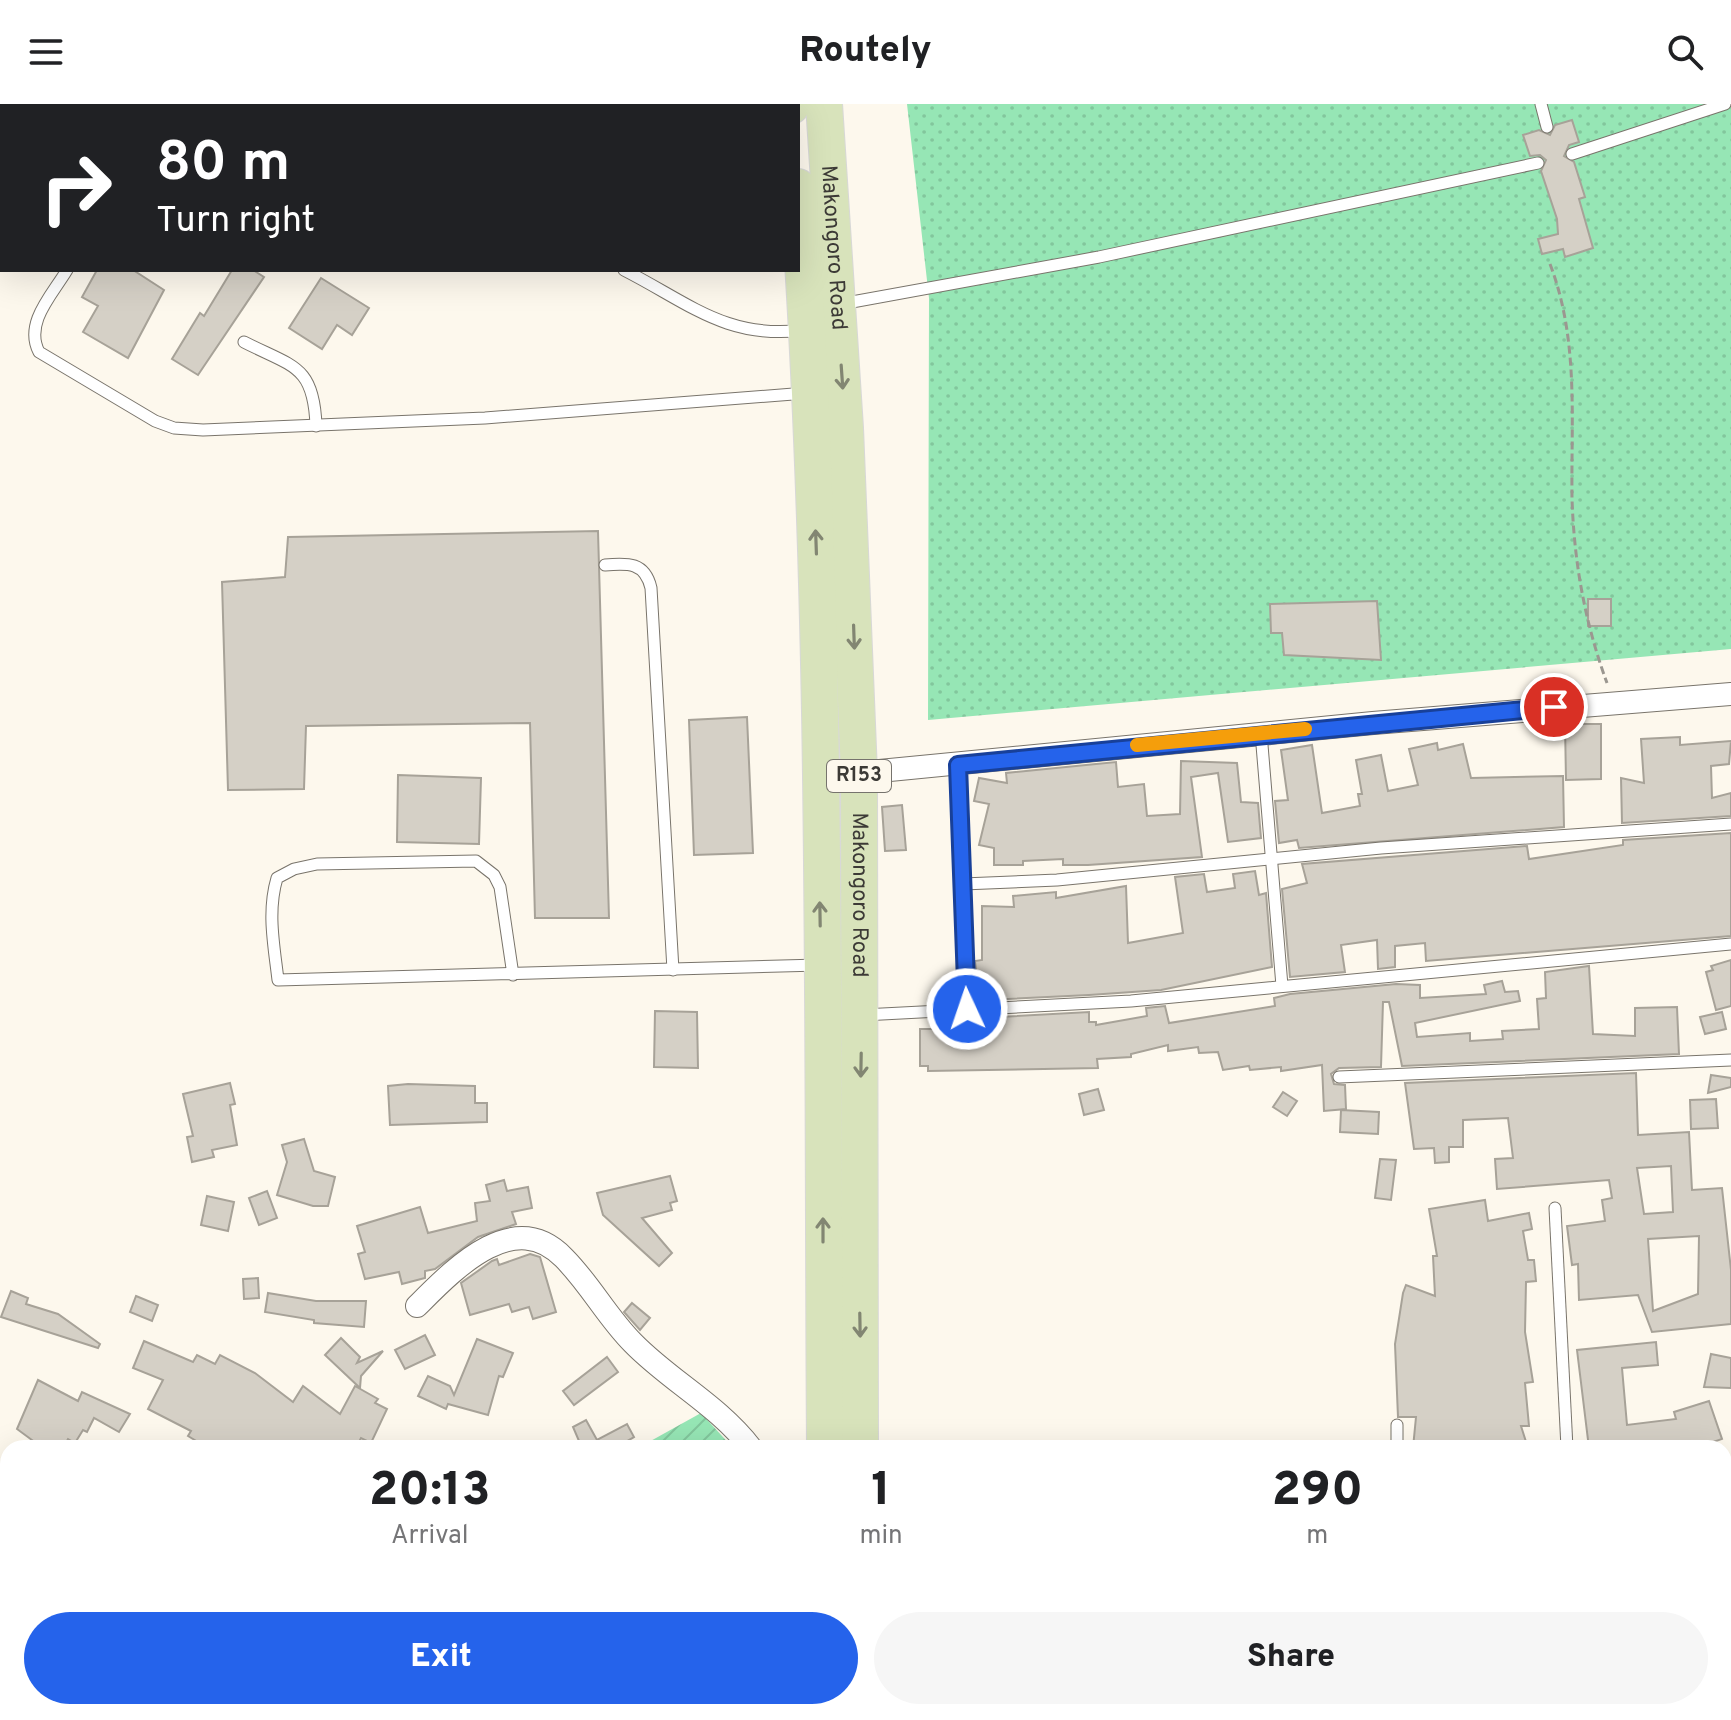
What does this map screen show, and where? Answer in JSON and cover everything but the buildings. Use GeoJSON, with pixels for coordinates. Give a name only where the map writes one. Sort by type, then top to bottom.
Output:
{"type":"FeatureCollection","features":[{"type":"Feature","properties":{"kind":"main road","name":"Makongoro Road"},"geometry":{"type":"LineString","coordinates":[[824,104],[845,428],[859,773],[862,1015],[860,1440]]}},
{"type":"Feature","properties":{"kind":"main road","name":"Makongoro Road"},"geometry":{"type":"LineString","coordinates":[[800,213],[809,329],[818,613],[825,1440]]}},
{"type":"Feature","properties":{"kind":"street"},"geometry":{"type":"LineString","coordinates":[[859,773],[1261,733],[1731,694]]}},
{"type":"Feature","properties":{"kind":"street"},"geometry":{"type":"LineString","coordinates":[[417,1306],[449,1274],[485,1248],[509,1238],[532,1237],[564,1257],[633,1344],[713,1407],[744,1440]]}},
{"type":"Feature","properties":{"kind":"lane"},"geometry":{"type":"LineString","coordinates":[[1541,104],[1547,127]]}},
{"type":"Feature","properties":{"kind":"lane"},"geometry":{"type":"LineString","coordinates":[[1572,154],[1725,104]]}},
{"type":"Feature","properties":{"kind":"lane"},"geometry":{"type":"LineString","coordinates":[[837,305],[1099,257],[1538,163]]}},
{"type":"Feature","properties":{"kind":"lane"},"geometry":{"type":"LineString","coordinates":[[66,272],[35,323],[32,333],[39,352],[174,428],[316,426],[485,418],[811,393]]}},
{"type":"Feature","properties":{"kind":"lane"},"geometry":{"type":"LineString","coordinates":[[628,272],[735,328],[770,334],[809,329]]}},
{"type":"Feature","properties":{"kind":"lane"},"geometry":{"type":"LineString","coordinates":[[244,342],[307,379],[315,400],[316,426]]}},
{"type":"Feature","properties":{"kind":"lane"},"geometry":{"type":"LineString","coordinates":[[605,565],[627,564],[641,568],[648,575],[651,588],[673,970]]}},
{"type":"Feature","properties":{"kind":"lane"},"geometry":{"type":"LineString","coordinates":[[1261,733],[1282,986]]}},
{"type":"Feature","properties":{"kind":"lane"},"geometry":{"type":"LineString","coordinates":[[958,765],[967,1009]]}},
{"type":"Feature","properties":{"kind":"lane"},"geometry":{"type":"LineString","coordinates":[[963,884],[1057,880],[1269,858],[1731,824]]}},
{"type":"Feature","properties":{"kind":"lane"},"geometry":{"type":"LineString","coordinates":[[513,975],[500,887],[494,875],[476,861],[317,864],[294,869],[277,878],[271,898],[271,920],[278,980],[513,975],[821,965]]}},
{"type":"Feature","properties":{"kind":"lane"},"geometry":{"type":"LineString","coordinates":[[862,1015],[1131,1001],[1731,944]]}},
{"type":"Feature","properties":{"kind":"lane"},"geometry":{"type":"LineString","coordinates":[[1339,1077],[1510,1072],[1731,1060]]}},
{"type":"Feature","properties":{"kind":"lane"},"geometry":{"type":"LineString","coordinates":[[1555,1208],[1567,1440]]}},
{"type":"Feature","properties":{"kind":"lane"},"geometry":{"type":"LineString","coordinates":[[1397,1425],[1397,1440]]}},
{"type":"Feature","properties":{"kind":"path"},"geometry":{"type":"LineString","coordinates":[[1550,264],[1561,295],[1571,345],[1573,501],[1581,598],[1590,638],[1613,702]]}},
{"type":"Feature","properties":{"kind":"green space"},"geometry":{"type":"Polygon","coordinates":[[[907,104],[1731,104],[1731,649],[928,720],[929,298],[907,104]]]}},
{"type":"Feature","properties":{"kind":"green space"},"geometry":{"type":"Polygon","coordinates":[[[701,1413],[726,1440],[652,1440],[701,1413]]]}},
{"type":"Feature","properties":{"kind":"slow traffic"},"geometry":{"type":"LineString","coordinates":[[1137,745],[1305,729]]}},
{"type":"Feature","properties":{"kind":"route"},"geometry":{"type":"LineString","coordinates":[[967,1009],[958,765],[1122,746],[1554,707]]}}]}
